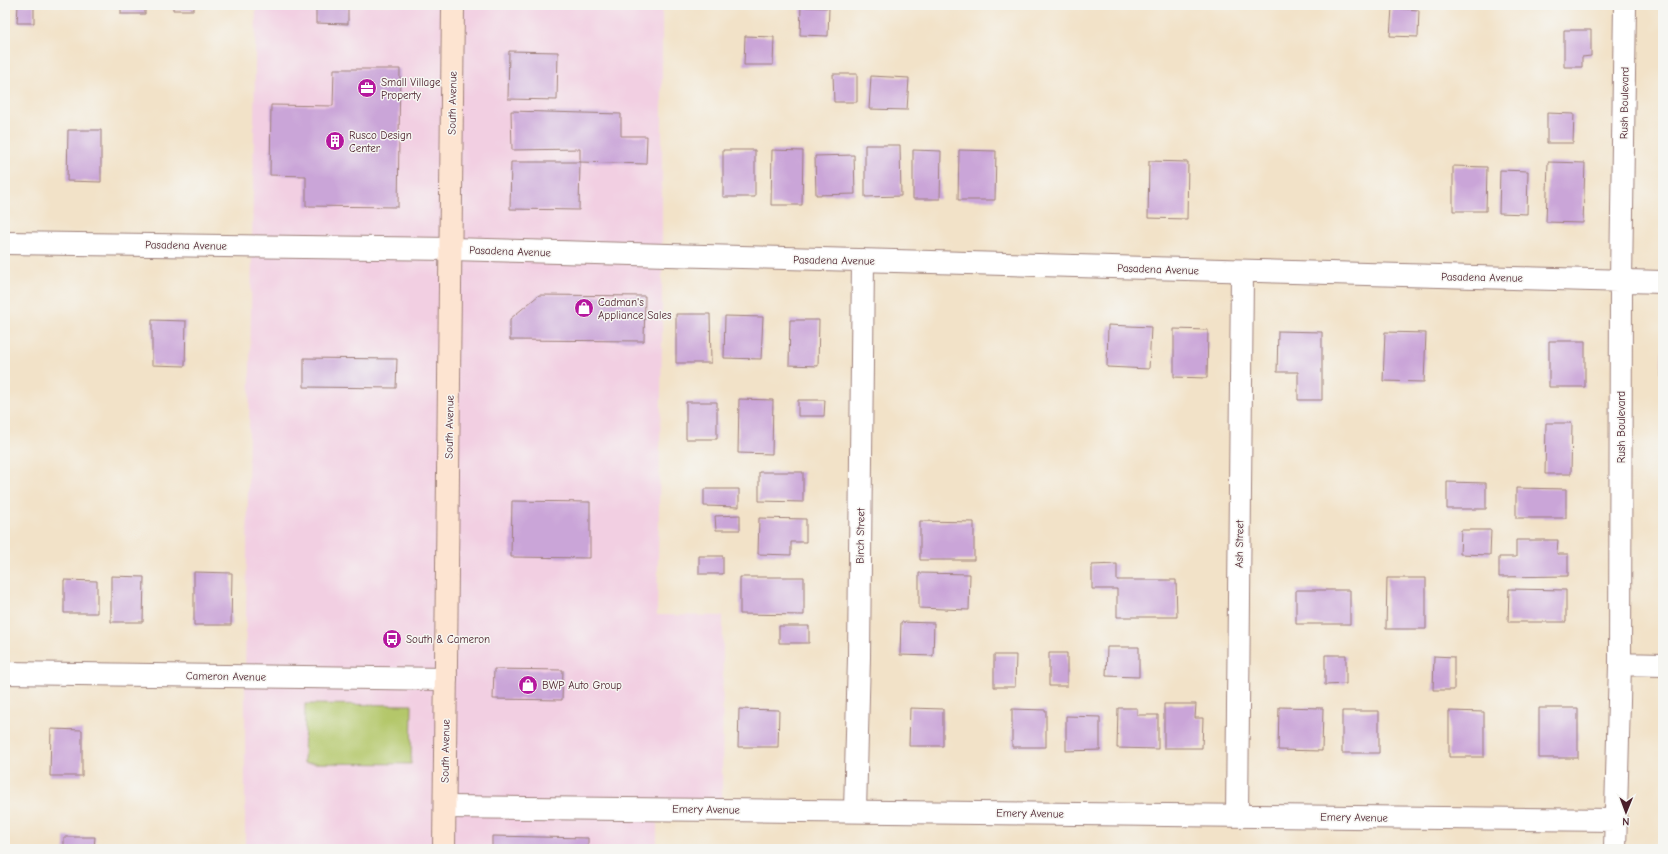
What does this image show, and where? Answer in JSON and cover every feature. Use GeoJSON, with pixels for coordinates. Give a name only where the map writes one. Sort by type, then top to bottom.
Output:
{"type":"FeatureCollection","features":[{"type":"Feature","properties":{"kind":"main road","name":"South Avenue"},"geometry":{"type":"LineString","coordinates":[[444,849],[453,5]]}},
{"type":"Feature","properties":{"kind":"street","name":"Rush Boulevard"},"geometry":{"type":"LineString","coordinates":[[1615,849],[1620,664],[1621,281],[1625,5]]}},
{"type":"Feature","properties":{"kind":"street","name":"Pasadena Avenue"},"geometry":{"type":"LineString","coordinates":[[5,243],[451,249],[1242,272],[1663,282]]}},
{"type":"Feature","properties":{"kind":"street","name":"Birch Street"},"geometry":{"type":"LineString","coordinates":[[854,811],[858,658],[863,260]]}},
{"type":"Feature","properties":{"kind":"street","name":"Ash Street"},"geometry":{"type":"LineString","coordinates":[[1236,816],[1242,272]]}},
{"type":"Feature","properties":{"kind":"street"},"geometry":{"type":"LineString","coordinates":[[1620,664],[1663,665]]}},
{"type":"Feature","properties":{"kind":"street","name":"Cameron Avenue"},"geometry":{"type":"LineString","coordinates":[[5,673],[446,679]]}},
{"type":"Feature","properties":{"kind":"street","name":"Emery Avenue"},"geometry":{"type":"LineString","coordinates":[[445,807],[1616,820]]}},
{"type":"Feature","properties":{"kind":"shaded area"},"geometry":{"type":"Polygon","coordinates":[[[256,5],[662,5],[662,341],[657,615],[723,616],[722,809],[657,809],[657,849],[245,849],[245,676],[256,5]]]}},
{"type":"Feature","properties":{"kind":"green space"},"geometry":{"type":"Polygon","coordinates":[[[305,704],[412,705],[411,764],[304,763],[305,704]]]}},
{"type":"Feature","properties":{"kind":"building"},"geometry":{"type":"Polygon","coordinates":[[[18,5],[34,5],[34,23],[17,23],[18,5]]]}},
{"type":"Feature","properties":{"kind":"building"},"geometry":{"type":"Polygon","coordinates":[[[121,5],[145,5],[145,14],[121,14],[121,5]]]}},
{"type":"Feature","properties":{"kind":"building"},"geometry":{"type":"Polygon","coordinates":[[[173,5],[194,5],[194,10],[173,10],[173,5]]]}},
{"type":"Feature","properties":{"kind":"building"},"geometry":{"type":"Polygon","coordinates":[[[316,5],[348,5],[348,24],[316,23],[316,5]]]}},
{"type":"Feature","properties":{"kind":"building"},"geometry":{"type":"Polygon","coordinates":[[[801,7],[829,8],[828,36],[800,35],[801,7]]]}},
{"type":"Feature","properties":{"kind":"building"},"geometry":{"type":"Polygon","coordinates":[[[1392,8],[1419,10],[1418,37],[1390,36],[1392,8]]]}},
{"type":"Feature","properties":{"kind":"building"},"geometry":{"type":"Polygon","coordinates":[[[1564,30],[1591,30],[1591,56],[1582,57],[1582,67],[1564,67],[1564,30]]]}},
{"type":"Feature","properties":{"kind":"building"},"geometry":{"type":"Polygon","coordinates":[[[745,36],[774,37],[773,65],[744,65],[745,36]]]}},
{"type":"Feature","properties":{"kind":"building"},"geometry":{"type":"Polygon","coordinates":[[[509,51],[558,52],[557,100],[508,99],[509,51]]]}},
{"type":"Feature","properties":{"kind":"building","name":"Rusco Design Center"},"geometry":{"type":"Polygon","coordinates":[[[334,69],[400,69],[398,207],[306,206],[306,176],[270,175],[271,105],[333,106],[334,69]]]}},
{"type":"Feature","properties":{"kind":"building"},"geometry":{"type":"Polygon","coordinates":[[[833,74],[857,74],[857,102],[834,102],[833,74]]]}},
{"type":"Feature","properties":{"kind":"building"},"geometry":{"type":"Polygon","coordinates":[[[871,76],[909,78],[907,110],[869,109],[871,76]]]}},
{"type":"Feature","properties":{"kind":"building"},"geometry":{"type":"Polygon","coordinates":[[[511,111],[621,114],[621,136],[647,136],[646,164],[580,162],[580,149],[512,150],[511,111]]]}},
{"type":"Feature","properties":{"kind":"building"},"geometry":{"type":"Polygon","coordinates":[[[1547,113],[1574,114],[1573,143],[1547,143],[1547,113]]]}},
{"type":"Feature","properties":{"kind":"building"},"geometry":{"type":"Polygon","coordinates":[[[68,130],[101,130],[101,182],[67,181],[68,130]]]}},
{"type":"Feature","properties":{"kind":"building"},"geometry":{"type":"Polygon","coordinates":[[[865,145],[900,145],[901,196],[865,197],[865,145]]]}},
{"type":"Feature","properties":{"kind":"building"},"geometry":{"type":"Polygon","coordinates":[[[723,150],[755,150],[755,197],[723,197],[723,150]]]}},
{"type":"Feature","properties":{"kind":"building"},"geometry":{"type":"Polygon","coordinates":[[[772,150],[803,151],[802,205],[771,205],[772,150]]]}},
{"type":"Feature","properties":{"kind":"building"},"geometry":{"type":"Polygon","coordinates":[[[913,150],[941,151],[940,199],[913,199],[913,150]]]}},
{"type":"Feature","properties":{"kind":"building"},"geometry":{"type":"Polygon","coordinates":[[[959,150],[996,151],[995,200],[958,200],[959,150]]]}},
{"type":"Feature","properties":{"kind":"building"},"geometry":{"type":"Polygon","coordinates":[[[854,155],[855,194],[816,195],[815,156],[854,155]]]}},
{"type":"Feature","properties":{"kind":"building"},"geometry":{"type":"Polygon","coordinates":[[[1149,161],[1188,162],[1187,219],[1148,218],[1149,161]]]}},
{"type":"Feature","properties":{"kind":"building"},"geometry":{"type":"Polygon","coordinates":[[[511,162],[580,162],[579,210],[510,209],[511,162]]]}},
{"type":"Feature","properties":{"kind":"building"},"geometry":{"type":"Polygon","coordinates":[[[1548,162],[1585,163],[1583,223],[1546,222],[1548,162]]]}},
{"type":"Feature","properties":{"kind":"building"},"geometry":{"type":"Polygon","coordinates":[[[1453,166],[1487,167],[1486,211],[1453,211],[1453,166]]]}},
{"type":"Feature","properties":{"kind":"building"},"geometry":{"type":"Polygon","coordinates":[[[1500,170],[1528,171],[1527,214],[1499,213],[1500,170]]]}},
{"type":"Feature","properties":{"kind":"building","name":"Cadman's Appliance Sales"},"geometry":{"type":"Polygon","coordinates":[[[539,295],[645,296],[644,341],[510,340],[510,319],[539,295]]]}},
{"type":"Feature","properties":{"kind":"building"},"geometry":{"type":"Polygon","coordinates":[[[676,314],[710,314],[711,363],[676,363],[676,314]]]}},
{"type":"Feature","properties":{"kind":"building"},"geometry":{"type":"Polygon","coordinates":[[[725,316],[763,317],[761,359],[724,358],[725,316]]]}},
{"type":"Feature","properties":{"kind":"building"},"geometry":{"type":"Polygon","coordinates":[[[152,320],[186,321],[185,366],[152,365],[152,320]]]}},
{"type":"Feature","properties":{"kind":"building"},"geometry":{"type":"Polygon","coordinates":[[[790,320],[819,320],[818,366],[789,365],[790,320]]]}},
{"type":"Feature","properties":{"kind":"building"},"geometry":{"type":"Polygon","coordinates":[[[1108,325],[1151,327],[1149,369],[1107,367],[1108,325]]]}},
{"type":"Feature","properties":{"kind":"building"},"geometry":{"type":"Polygon","coordinates":[[[1174,329],[1208,330],[1207,378],[1174,377],[1174,329]]]}},
{"type":"Feature","properties":{"kind":"building"},"geometry":{"type":"Polygon","coordinates":[[[1278,331],[1322,332],[1322,400],[1298,400],[1298,372],[1277,372],[1278,331]]]}},
{"type":"Feature","properties":{"kind":"building"},"geometry":{"type":"Polygon","coordinates":[[[1385,332],[1426,333],[1424,382],[1383,381],[1385,332]]]}},
{"type":"Feature","properties":{"kind":"building"},"geometry":{"type":"Polygon","coordinates":[[[1549,341],[1585,341],[1585,387],[1549,387],[1549,341]]]}},
{"type":"Feature","properties":{"kind":"building"},"geometry":{"type":"Polygon","coordinates":[[[1662,352],[1663,382],[1661,382],[1662,352]]]}},
{"type":"Feature","properties":{"kind":"building"},"geometry":{"type":"Polygon","coordinates":[[[304,358],[397,359],[396,388],[304,387],[304,358]]]}},
{"type":"Feature","properties":{"kind":"building"},"geometry":{"type":"Polygon","coordinates":[[[739,399],[773,400],[772,454],[738,453],[739,399]]]}},
{"type":"Feature","properties":{"kind":"building"},"geometry":{"type":"Polygon","coordinates":[[[798,400],[825,400],[824,416],[798,416],[798,400]]]}},
{"type":"Feature","properties":{"kind":"building"},"geometry":{"type":"Polygon","coordinates":[[[686,402],[717,402],[717,439],[686,439],[686,402]]]}},
{"type":"Feature","properties":{"kind":"building"},"geometry":{"type":"Polygon","coordinates":[[[1546,423],[1572,423],[1571,474],[1545,474],[1546,423]]]}},
{"type":"Feature","properties":{"kind":"building"},"geometry":{"type":"Polygon","coordinates":[[[759,472],[803,472],[803,502],[759,501],[759,472]]]}},
{"type":"Feature","properties":{"kind":"building"},"geometry":{"type":"Polygon","coordinates":[[[1447,482],[1486,483],[1486,509],[1447,509],[1447,482]]]}},
{"type":"Feature","properties":{"kind":"building"},"geometry":{"type":"Polygon","coordinates":[[[1516,488],[1566,489],[1566,518],[1516,518],[1516,488]]]}},
{"type":"Feature","properties":{"kind":"building"},"geometry":{"type":"Polygon","coordinates":[[[704,489],[739,489],[739,507],[704,506],[704,489]]]}},
{"type":"Feature","properties":{"kind":"building"},"geometry":{"type":"Polygon","coordinates":[[[512,501],[590,502],[590,558],[511,557],[512,501]]]}},
{"type":"Feature","properties":{"kind":"building"},"geometry":{"type":"Polygon","coordinates":[[[740,515],[740,530],[716,530],[715,516],[740,515]]]}},
{"type":"Feature","properties":{"kind":"building"},"geometry":{"type":"Polygon","coordinates":[[[759,518],[806,519],[806,542],[791,542],[791,555],[758,554],[759,518]]]}},
{"type":"Feature","properties":{"kind":"building"},"geometry":{"type":"Polygon","coordinates":[[[920,521],[974,522],[974,560],[920,560],[920,521]]]}},
{"type":"Feature","properties":{"kind":"building"},"geometry":{"type":"Polygon","coordinates":[[[1461,530],[1491,530],[1490,555],[1460,554],[1461,530]]]}},
{"type":"Feature","properties":{"kind":"building"},"geometry":{"type":"Polygon","coordinates":[[[1516,540],[1558,540],[1557,554],[1568,554],[1568,576],[1499,577],[1499,557],[1516,557],[1516,540]]]}},
{"type":"Feature","properties":{"kind":"building"},"geometry":{"type":"Polygon","coordinates":[[[699,556],[723,556],[723,574],[699,574],[699,556]]]}},
{"type":"Feature","properties":{"kind":"building"},"geometry":{"type":"Polygon","coordinates":[[[1117,564],[1117,580],[1176,580],[1177,617],[1117,617],[1117,589],[1092,589],[1092,565],[1117,564]]]}},
{"type":"Feature","properties":{"kind":"building"},"geometry":{"type":"Polygon","coordinates":[[[194,572],[232,573],[231,625],[194,625],[194,572]]]}},
{"type":"Feature","properties":{"kind":"building"},"geometry":{"type":"Polygon","coordinates":[[[919,573],[970,574],[969,610],[919,608],[919,573]]]}},
{"type":"Feature","properties":{"kind":"building"},"geometry":{"type":"Polygon","coordinates":[[[111,576],[144,577],[143,622],[111,622],[111,576]]]}},
{"type":"Feature","properties":{"kind":"building"},"geometry":{"type":"Polygon","coordinates":[[[740,577],[804,577],[804,615],[740,614],[740,577]]]}},
{"type":"Feature","properties":{"kind":"building"},"geometry":{"type":"Polygon","coordinates":[[[1387,578],[1426,578],[1426,629],[1386,629],[1387,578]]]}},
{"type":"Feature","properties":{"kind":"building"},"geometry":{"type":"Polygon","coordinates":[[[64,580],[97,581],[97,613],[64,613],[64,580]]]}},
{"type":"Feature","properties":{"kind":"building"},"geometry":{"type":"Polygon","coordinates":[[[1509,589],[1566,590],[1566,622],[1508,622],[1509,589]]]}},
{"type":"Feature","properties":{"kind":"building"},"geometry":{"type":"Polygon","coordinates":[[[1296,590],[1350,590],[1350,624],[1296,624],[1296,590]]]}},
{"type":"Feature","properties":{"kind":"building"},"geometry":{"type":"Polygon","coordinates":[[[901,622],[934,623],[933,656],[900,655],[901,622]]]}},
{"type":"Feature","properties":{"kind":"building"},"geometry":{"type":"Polygon","coordinates":[[[779,626],[809,626],[809,643],[779,643],[779,626]]]}},
{"type":"Feature","properties":{"kind":"building"},"geometry":{"type":"Polygon","coordinates":[[[1107,647],[1139,647],[1139,677],[1106,676],[1107,647]]]}},
{"type":"Feature","properties":{"kind":"building"},"geometry":{"type":"Polygon","coordinates":[[[1049,653],[1067,653],[1067,686],[1049,686],[1049,653]]]}},
{"type":"Feature","properties":{"kind":"building"},"geometry":{"type":"Polygon","coordinates":[[[994,655],[1016,655],[1015,687],[994,687],[994,655]]]}},
{"type":"Feature","properties":{"kind":"building"},"geometry":{"type":"Polygon","coordinates":[[[1325,655],[1346,655],[1346,684],[1325,685],[1325,655]]]}},
{"type":"Feature","properties":{"kind":"building"},"geometry":{"type":"Polygon","coordinates":[[[1434,656],[1454,657],[1454,690],[1433,690],[1434,656]]]}},
{"type":"Feature","properties":{"kind":"building","name":"BWP Auto Group"},"geometry":{"type":"Polygon","coordinates":[[[494,669],[563,670],[562,700],[493,699],[494,669]]]}},
{"type":"Feature","properties":{"kind":"building"},"geometry":{"type":"Polygon","coordinates":[[[1164,704],[1196,704],[1195,718],[1203,718],[1202,748],[1164,748],[1164,704]]]}},
{"type":"Feature","properties":{"kind":"building"},"geometry":{"type":"Polygon","coordinates":[[[1279,707],[1323,708],[1322,751],[1278,750],[1279,707]]]}},
{"type":"Feature","properties":{"kind":"building"},"geometry":{"type":"Polygon","coordinates":[[[910,708],[943,709],[943,746],[909,746],[910,708]]]}},
{"type":"Feature","properties":{"kind":"building"},"geometry":{"type":"Polygon","coordinates":[[[1118,708],[1137,708],[1137,715],[1158,715],[1158,749],[1117,748],[1118,708]]]}},
{"type":"Feature","properties":{"kind":"building"},"geometry":{"type":"Polygon","coordinates":[[[1539,708],[1578,708],[1578,758],[1539,758],[1539,708]]]}},
{"type":"Feature","properties":{"kind":"building"},"geometry":{"type":"Polygon","coordinates":[[[739,709],[779,710],[778,747],[738,747],[739,709]]]}},
{"type":"Feature","properties":{"kind":"building"},"geometry":{"type":"Polygon","coordinates":[[[1012,709],[1046,710],[1046,747],[1012,747],[1012,709]]]}},
{"type":"Feature","properties":{"kind":"building"},"geometry":{"type":"Polygon","coordinates":[[[1342,711],[1379,711],[1379,753],[1342,753],[1342,711]]]}},
{"type":"Feature","properties":{"kind":"building"},"geometry":{"type":"Polygon","coordinates":[[[1449,711],[1484,712],[1484,757],[1449,757],[1449,711]]]}},
{"type":"Feature","properties":{"kind":"building"},"geometry":{"type":"Polygon","coordinates":[[[1066,716],[1100,717],[1100,750],[1066,751],[1066,716]]]}},
{"type":"Feature","properties":{"kind":"building"},"geometry":{"type":"Polygon","coordinates":[[[51,729],[82,730],[82,776],[50,776],[51,729]]]}},
{"type":"Feature","properties":{"kind":"building"},"geometry":{"type":"Polygon","coordinates":[[[492,836],[588,838],[588,849],[492,849],[492,836]]]}},
{"type":"Feature","properties":{"kind":"building"},"geometry":{"type":"Polygon","coordinates":[[[64,837],[95,837],[94,849],[64,849],[64,837]]]}},
{"type":"Feature","properties":{"kind":"place","name":"Small Village Property"},"geometry":{"type":"Point","coordinates":[367,88]}},
{"type":"Feature","properties":{"kind":"place","name":"Rusco Design Center"},"geometry":{"type":"Point","coordinates":[335,141]}},
{"type":"Feature","properties":{"kind":"place","name":"Cadman's Appliance Sales"},"geometry":{"type":"Point","coordinates":[584,308]}},
{"type":"Feature","properties":{"kind":"place","name":"South & Cameron"},"geometry":{"type":"Point","coordinates":[392,639]}},
{"type":"Feature","properties":{"kind":"place","name":"BWP Auto Group"},"geometry":{"type":"Point","coordinates":[528,685]}}]}
